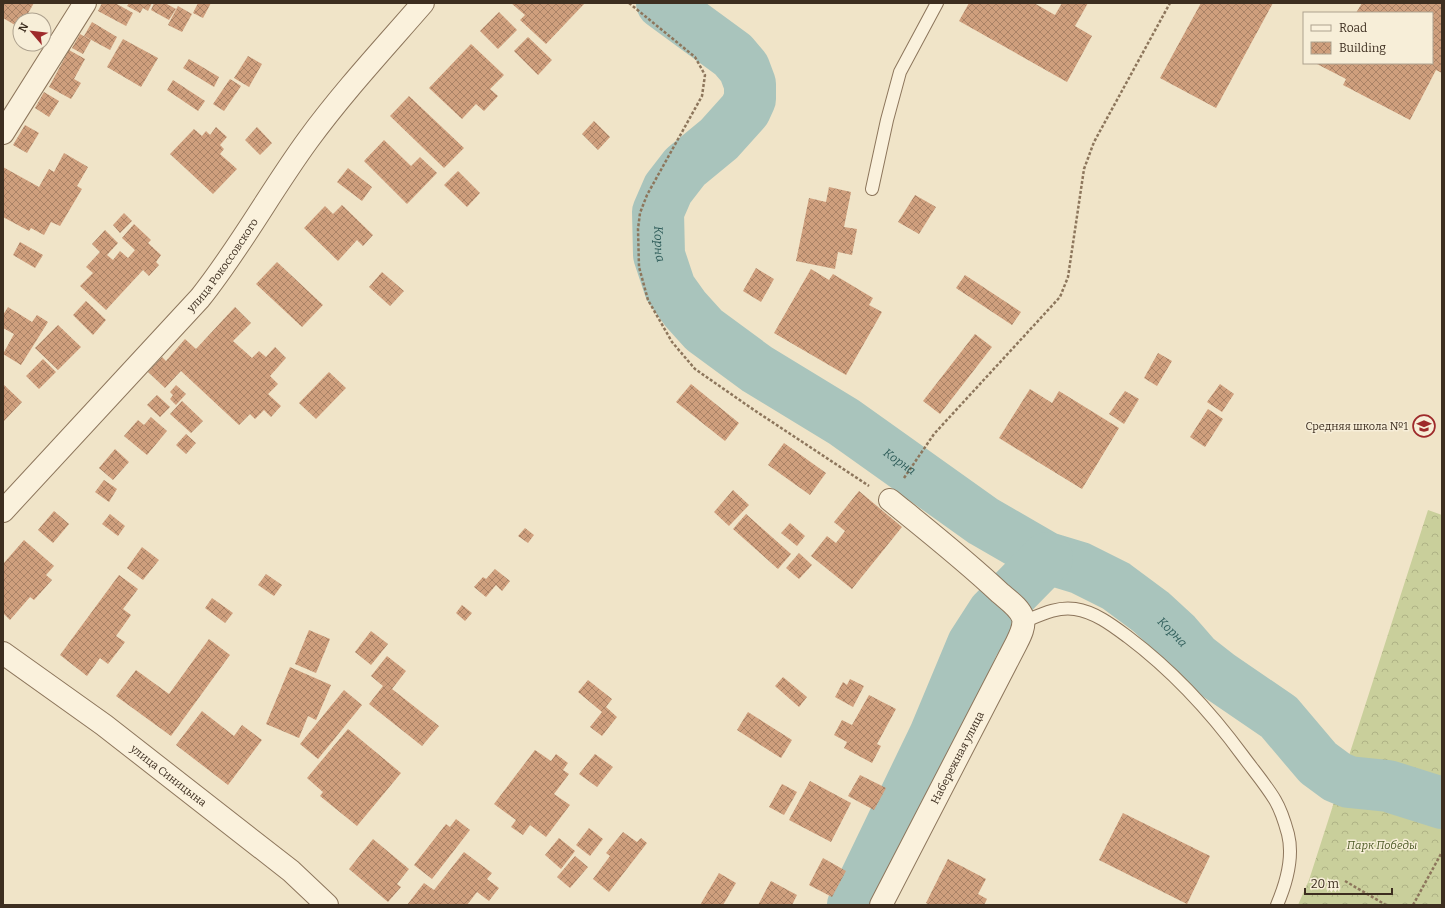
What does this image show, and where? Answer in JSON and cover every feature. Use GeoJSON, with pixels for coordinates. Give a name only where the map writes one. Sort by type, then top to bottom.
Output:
{"type":"FeatureCollection","features":[{"type":"Feature","properties":{"kind":"street"},"geometry":{"type":"LineString","coordinates":[[3,133],[85,3]]}},
{"type":"Feature","properties":{"kind":"street","name":"улица Рокоссовского"},"geometry":{"type":"LineString","coordinates":[[3,511],[200,298],[225,266],[308,140],[368,66],[423,3]]}},
{"type":"Feature","properties":{"kind":"street"},"geometry":{"type":"LineString","coordinates":[[895,492],[993,586],[1020,615]]}},
{"type":"Feature","properties":{"kind":"street","name":"Набережная улица"},"geometry":{"type":"LineString","coordinates":[[881,905],[1016,644],[1022,631],[1020,615]]}},
{"type":"Feature","properties":{"kind":"street","name":"улица Синицына"},"geometry":{"type":"LineString","coordinates":[[3,653],[104,725],[291,871],[327,905]]}},
{"type":"Feature","properties":{"kind":"lane"},"geometry":{"type":"LineString","coordinates":[[872,189],[887,120],[900,72],[937,3]]}},
{"type":"Feature","properties":{"kind":"lane"},"geometry":{"type":"LineString","coordinates":[[1020,615],[1058,609],[1075,609],[1090,613],[1109,623],[1137,644],[1176,677],[1200,702],[1262,781],[1275,801],[1282,817],[1288,836],[1288,872],[1277,905]]}},
{"type":"Feature","properties":{"kind":"path"},"geometry":{"type":"LineString","coordinates":[[629,3],[695,58],[705,75],[705,84],[702,96],[647,195],[640,213],[638,229],[639,267],[648,300],[672,342],[696,369],[754,410],[895,492],[934,434],[1060,297],[1068,277],[1084,169],[1094,142],[1170,3]]}},
{"type":"Feature","properties":{"kind":"path"},"geometry":{"type":"LineString","coordinates":[[1413,905],[1442,852]]}},
{"type":"Feature","properties":{"kind":"path"},"geometry":{"type":"LineString","coordinates":[[1345,881],[1386,905]]}},
{"type":"Feature","properties":{"kind":"green space","name":"Парк Победы"},"geometry":{"type":"Polygon","coordinates":[[[1428,510],[1442,515],[1442,905],[1298,905],[1309,880],[1428,510]]]}},
{"type":"Feature","properties":{"kind":"building"},"geometry":{"type":"Polygon","coordinates":[[[3,3],[34,3],[29,12],[12,12],[12,23],[3,18],[3,3]]]}},
{"type":"Feature","properties":{"kind":"building"},"geometry":{"type":"Polygon","coordinates":[[[102,3],[115,3],[133,13],[126,26],[98,11],[102,3]]]}},
{"type":"Feature","properties":{"kind":"building"},"geometry":{"type":"Polygon","coordinates":[[[129,3],[152,3],[148,11],[143,8],[140,13],[127,6],[129,3]]]}},
{"type":"Feature","properties":{"kind":"building"},"geometry":{"type":"Polygon","coordinates":[[[154,3],[165,3],[176,9],[169,20],[151,10],[154,3]]]}},
{"type":"Feature","properties":{"kind":"building"},"geometry":{"type":"Polygon","coordinates":[[[198,3],[211,3],[203,18],[193,13],[198,3]]]}},
{"type":"Feature","properties":{"kind":"building"},"geometry":{"type":"Polygon","coordinates":[[[511,3],[585,3],[546,44],[520,20],[525,15],[511,3]]]}},
{"type":"Feature","properties":{"kind":"building"},"geometry":{"type":"Polygon","coordinates":[[[969,3],[1034,3],[1055,15],[1062,3],[1088,3],[1075,26],[1092,36],[1067,82],[959,21],[969,3]]]}},
{"type":"Feature","properties":{"kind":"building"},"geometry":{"type":"Polygon","coordinates":[[[1201,3],[1273,3],[1216,108],[1160,78],[1201,3]]]}},
{"type":"Feature","properties":{"kind":"building"},"geometry":{"type":"Polygon","coordinates":[[[1362,3],[1442,3],[1442,73],[1436,70],[1410,120],[1343,85],[1346,79],[1317,64],[1433,64],[1433,12],[1357,12],[1362,3]]]}},
{"type":"Feature","properties":{"kind":"building"},"geometry":{"type":"Polygon","coordinates":[[[178,6],[192,14],[182,32],[168,25],[178,6]]]}},
{"type":"Feature","properties":{"kind":"building"},"geometry":{"type":"Polygon","coordinates":[[[499,12],[517,30],[498,49],[480,31],[499,12]]]}},
{"type":"Feature","properties":{"kind":"building"},"geometry":{"type":"Polygon","coordinates":[[[92,22],[117,37],[110,50],[84,36],[92,22]]]}},
{"type":"Feature","properties":{"kind":"building"},"geometry":{"type":"Polygon","coordinates":[[[80,34],[91,40],[83,54],[72,48],[80,34]]]}},
{"type":"Feature","properties":{"kind":"building"},"geometry":{"type":"Polygon","coordinates":[[[528,37],[552,60],[538,75],[514,51],[528,37]]]}},
{"type":"Feature","properties":{"kind":"building"},"geometry":{"type":"Polygon","coordinates":[[[123,39],[158,58],[141,87],[107,67],[123,39]]]}},
{"type":"Feature","properties":{"kind":"building"},"geometry":{"type":"Polygon","coordinates":[[[471,44],[504,75],[490,89],[498,96],[484,111],[476,104],[462,119],[429,88],[471,44]]]}},
{"type":"Feature","properties":{"kind":"building"},"geometry":{"type":"Polygon","coordinates":[[[69,50],[85,59],[74,79],[81,83],[71,99],[49,87],[69,50]]]}},
{"type":"Feature","properties":{"kind":"building"},"geometry":{"type":"Polygon","coordinates":[[[248,56],[262,64],[249,87],[234,78],[248,56]]]}},
{"type":"Feature","properties":{"kind":"building"},"geometry":{"type":"Polygon","coordinates":[[[189,59],[219,77],[214,87],[183,68],[189,59]]]}},
{"type":"Feature","properties":{"kind":"building"},"geometry":{"type":"Polygon","coordinates":[[[230,79],[241,86],[224,111],[213,104],[230,79]]]}},
{"type":"Feature","properties":{"kind":"building"},"geometry":{"type":"Polygon","coordinates":[[[173,80],[205,101],[198,111],[167,90],[173,80]]]}},
{"type":"Feature","properties":{"kind":"building"},"geometry":{"type":"Polygon","coordinates":[[[44,92],[59,101],[49,117],[35,108],[44,92]]]}},
{"type":"Feature","properties":{"kind":"building"},"geometry":{"type":"Polygon","coordinates":[[[409,96],[464,148],[444,168],[390,116],[409,96]]]}},
{"type":"Feature","properties":{"kind":"building"},"geometry":{"type":"Polygon","coordinates":[[[594,121],[610,137],[598,150],[582,134],[594,121]]]}},
{"type":"Feature","properties":{"kind":"building"},"geometry":{"type":"Polygon","coordinates":[[[25,125],[39,133],[27,153],[13,145],[25,125]]]}},
{"type":"Feature","properties":{"kind":"building"},"geometry":{"type":"Polygon","coordinates":[[[216,127],[227,137],[220,145],[224,149],[220,154],[237,169],[213,194],[170,154],[194,129],[202,136],[206,131],[210,135],[216,127]]]}},
{"type":"Feature","properties":{"kind":"building"},"geometry":{"type":"Polygon","coordinates":[[[257,127],[272,143],[260,155],[245,140],[257,127]]]}},
{"type":"Feature","properties":{"kind":"building"},"geometry":{"type":"Polygon","coordinates":[[[384,140],[411,166],[420,157],[437,173],[407,204],[364,161],[384,140]]]}},
{"type":"Feature","properties":{"kind":"building"},"geometry":{"type":"Polygon","coordinates":[[[64,153],[88,167],[77,186],[82,189],[60,226],[51,222],[44,235],[31,228],[29,231],[3,217],[3,167],[39,187],[49,169],[54,172],[64,153]]]}},
{"type":"Feature","properties":{"kind":"building"},"geometry":{"type":"Polygon","coordinates":[[[348,168],[372,187],[362,201],[337,182],[348,168]]]}},
{"type":"Feature","properties":{"kind":"building"},"geometry":{"type":"Polygon","coordinates":[[[458,171],[480,193],[467,207],[444,185],[458,171]]]}},
{"type":"Feature","properties":{"kind":"building"},"geometry":{"type":"Polygon","coordinates":[[[829,187],[851,192],[844,227],[857,229],[852,255],[838,252],[835,269],[796,261],[809,198],[826,202],[829,187]]]}},
{"type":"Feature","properties":{"kind":"building"},"geometry":{"type":"Polygon","coordinates":[[[915,195],[936,207],[919,234],[898,222],[915,195]]]}},
{"type":"Feature","properties":{"kind":"building"},"geometry":{"type":"Polygon","coordinates":[[[342,205],[373,235],[363,246],[357,240],[338,261],[304,228],[325,206],[333,214],[342,205]]]}},
{"type":"Feature","properties":{"kind":"building"},"geometry":{"type":"Polygon","coordinates":[[[124,213],[132,221],[120,233],[113,225],[124,213]]]}},
{"type":"Feature","properties":{"kind":"building"},"geometry":{"type":"Polygon","coordinates":[[[134,224],[151,240],[148,243],[161,255],[156,262],[159,265],[149,276],[143,270],[106,310],[80,286],[93,273],[86,267],[100,252],[92,244],[105,230],[118,243],[107,255],[113,260],[120,251],[128,258],[135,250],[122,238],[134,224]]]}},
{"type":"Feature","properties":{"kind":"building"},"geometry":{"type":"Polygon","coordinates":[[[20,242],[43,255],[35,268],[13,255],[20,242]]]}},
{"type":"Feature","properties":{"kind":"building"},"geometry":{"type":"Polygon","coordinates":[[[277,262],[323,305],[302,327],[256,284],[277,262]]]}},
{"type":"Feature","properties":{"kind":"building"},"geometry":{"type":"Polygon","coordinates":[[[756,268],[774,279],[761,302],[743,291],[756,268]]]}},
{"type":"Feature","properties":{"kind":"building"},"geometry":{"type":"Polygon","coordinates":[[[811,269],[829,280],[833,274],[873,298],[869,305],[882,312],[846,375],[774,333],[811,269]]]}},
{"type":"Feature","properties":{"kind":"building"},"geometry":{"type":"Polygon","coordinates":[[[382,272],[404,291],[390,306],[369,287],[382,272]]]}},
{"type":"Feature","properties":{"kind":"building"},"geometry":{"type":"Polygon","coordinates":[[[965,275],[1021,312],[1012,325],[956,288],[965,275]]]}},
{"type":"Feature","properties":{"kind":"building"},"geometry":{"type":"Polygon","coordinates":[[[86,301],[106,320],[93,335],[73,315],[86,301]]]}},
{"type":"Feature","properties":{"kind":"building"},"geometry":{"type":"Polygon","coordinates":[[[8,307],[32,322],[37,315],[48,322],[21,365],[3,354],[14,334],[3,328],[3,315],[8,307]]]}},
{"type":"Feature","properties":{"kind":"building"},"geometry":{"type":"Polygon","coordinates":[[[235,307],[251,323],[233,341],[252,358],[259,351],[266,357],[275,347],[286,358],[270,376],[278,384],[268,394],[281,406],[271,417],[264,410],[255,419],[250,414],[239,425],[181,371],[165,388],[148,372],[162,357],[166,361],[185,339],[196,349],[235,307]]]}},
{"type":"Feature","properties":{"kind":"building"},"geometry":{"type":"Polygon","coordinates":[[[58,325],[81,347],[58,370],[35,348],[58,325]]]}},
{"type":"Feature","properties":{"kind":"building"},"geometry":{"type":"Polygon","coordinates":[[[975,334],[992,347],[940,414],[923,401],[975,334]]]}},
{"type":"Feature","properties":{"kind":"building"},"geometry":{"type":"Polygon","coordinates":[[[1158,353],[1172,361],[1157,386],[1144,378],[1158,353]]]}},
{"type":"Feature","properties":{"kind":"building"},"geometry":{"type":"Polygon","coordinates":[[[43,359],[56,372],[39,389],[26,376],[43,359]]]}},
{"type":"Feature","properties":{"kind":"building"},"geometry":{"type":"Polygon","coordinates":[[[329,372],[346,388],[316,419],[299,403],[329,372]]]}},
{"type":"Feature","properties":{"kind":"building"},"geometry":{"type":"Polygon","coordinates":[[[3,384],[22,402],[3,422],[3,384]]]}},
{"type":"Feature","properties":{"kind":"building"},"geometry":{"type":"Polygon","coordinates":[[[691,384],[739,423],[725,441],[676,402],[691,384]]]}},
{"type":"Feature","properties":{"kind":"building"},"geometry":{"type":"Polygon","coordinates":[[[1220,384],[1234,394],[1222,412],[1207,402],[1220,384]]]}},
{"type":"Feature","properties":{"kind":"building"},"geometry":{"type":"Polygon","coordinates":[[[176,385],[186,394],[176,405],[170,399],[173,395],[170,392],[176,385]]]}},
{"type":"Feature","properties":{"kind":"building"},"geometry":{"type":"Polygon","coordinates":[[[1030,389],[1052,403],[1059,391],[1119,428],[1082,489],[999,438],[1030,389]]]}},
{"type":"Feature","properties":{"kind":"building"},"geometry":{"type":"Polygon","coordinates":[[[1125,391],[1139,399],[1124,424],[1109,414],[1125,391]]]}},
{"type":"Feature","properties":{"kind":"building"},"geometry":{"type":"Polygon","coordinates":[[[157,395],[170,407],[160,417],[147,405],[157,395]]]}},
{"type":"Feature","properties":{"kind":"building"},"geometry":{"type":"Polygon","coordinates":[[[182,401],[203,421],[191,433],[170,414],[182,401]]]}},
{"type":"Feature","properties":{"kind":"building"},"geometry":{"type":"Polygon","coordinates":[[[1208,409],[1223,419],[1205,447],[1190,437],[1208,409]]]}},
{"type":"Feature","properties":{"kind":"building"},"geometry":{"type":"Polygon","coordinates":[[[151,417],[167,431],[147,455],[124,436],[138,420],[144,425],[151,417]]]}},
{"type":"Feature","properties":{"kind":"building"},"geometry":{"type":"Polygon","coordinates":[[[186,434],[196,443],[186,454],[176,445],[186,434]]]}},
{"type":"Feature","properties":{"kind":"building"},"geometry":{"type":"Polygon","coordinates":[[[784,443],[826,473],[810,495],[768,465],[784,443]]]}},
{"type":"Feature","properties":{"kind":"building"},"geometry":{"type":"Polygon","coordinates":[[[115,449],[129,462],[113,480],[99,468],[115,449]]]}},
{"type":"Feature","properties":{"kind":"building"},"geometry":{"type":"Polygon","coordinates":[[[104,480],[117,489],[109,502],[95,492],[104,480]]]}},
{"type":"Feature","properties":{"kind":"building"},"geometry":{"type":"Polygon","coordinates":[[[733,490],[749,505],[729,526],[714,512],[733,490]]]}},
{"type":"Feature","properties":{"kind":"building"},"geometry":{"type":"Polygon","coordinates":[[[859,491],[902,527],[852,589],[811,556],[827,536],[836,543],[845,531],[834,522],[859,491]]]}},
{"type":"Feature","properties":{"kind":"building"},"geometry":{"type":"Polygon","coordinates":[[[54,511],[69,524],[53,543],[38,530],[54,511]]]}},
{"type":"Feature","properties":{"kind":"building"},"geometry":{"type":"Polygon","coordinates":[[[110,514],[125,526],[118,536],[102,524],[110,514]]]}},
{"type":"Feature","properties":{"kind":"building"},"geometry":{"type":"Polygon","coordinates":[[[746,514],[791,554],[778,569],[733,529],[746,514]]]}},
{"type":"Feature","properties":{"kind":"building"},"geometry":{"type":"Polygon","coordinates":[[[790,523],[805,536],[797,546],[781,533],[790,523]]]}},
{"type":"Feature","properties":{"kind":"building"},"geometry":{"type":"Polygon","coordinates":[[[525,528],[534,535],[528,543],[518,536],[525,528]]]}},
{"type":"Feature","properties":{"kind":"building"},"geometry":{"type":"Polygon","coordinates":[[[24,540],[54,566],[46,575],[52,580],[34,600],[30,597],[10,620],[3,613],[3,564],[24,540]]]}},
{"type":"Feature","properties":{"kind":"building"},"geometry":{"type":"Polygon","coordinates":[[[142,547],[159,560],[143,580],[127,568],[142,547]]]}},
{"type":"Feature","properties":{"kind":"building"},"geometry":{"type":"Polygon","coordinates":[[[799,553],[812,565],[799,579],[786,568],[799,553]]]}},
{"type":"Feature","properties":{"kind":"building"},"geometry":{"type":"Polygon","coordinates":[[[495,569],[510,581],[502,591],[496,585],[486,597],[474,587],[483,577],[486,579],[495,569]]]}},
{"type":"Feature","properties":{"kind":"building"},"geometry":{"type":"Polygon","coordinates":[[[266,574],[282,585],[274,596],[258,585],[266,574]]]}},
{"type":"Feature","properties":{"kind":"building"},"geometry":{"type":"Polygon","coordinates":[[[119,575],[138,589],[123,609],[131,615],[116,636],[125,642],[108,664],[100,658],[87,676],[60,655],[119,575]]]}},
{"type":"Feature","properties":{"kind":"building"},"geometry":{"type":"Polygon","coordinates":[[[212,598],[233,613],[225,623],[205,608],[212,598]]]}},
{"type":"Feature","properties":{"kind":"building"},"geometry":{"type":"Polygon","coordinates":[[[462,605],[472,613],[465,621],[456,613],[462,605]]]}},
{"type":"Feature","properties":{"kind":"building"},"geometry":{"type":"Polygon","coordinates":[[[309,630],[330,639],[316,673],[295,664],[309,630]]]}},
{"type":"Feature","properties":{"kind":"building"},"geometry":{"type":"Polygon","coordinates":[[[371,631],[388,644],[371,665],[355,652],[371,631]]]}},
{"type":"Feature","properties":{"kind":"building"},"geometry":{"type":"Polygon","coordinates":[[[209,639],[230,655],[171,736],[116,696],[136,670],[169,694],[209,639]]]}},
{"type":"Feature","properties":{"kind":"building"},"geometry":{"type":"Polygon","coordinates":[[[387,656],[406,671],[392,689],[439,726],[422,746],[369,704],[383,686],[371,676],[387,656]]]}},
{"type":"Feature","properties":{"kind":"building"},"geometry":{"type":"Polygon","coordinates":[[[290,667],[331,685],[316,720],[308,716],[299,738],[266,724],[290,667]]]}},
{"type":"Feature","properties":{"kind":"building"},"geometry":{"type":"Polygon","coordinates":[[[783,677],[807,697],[799,707],[775,686],[783,677]]]}},
{"type":"Feature","properties":{"kind":"building"},"geometry":{"type":"Polygon","coordinates":[[[850,679],[864,686],[853,707],[835,697],[843,682],[847,685],[850,679]]]}},
{"type":"Feature","properties":{"kind":"building"},"geometry":{"type":"Polygon","coordinates":[[[588,680],[612,699],[606,707],[617,717],[602,736],[590,727],[602,712],[578,692],[588,680]]]}},
{"type":"Feature","properties":{"kind":"building"},"geometry":{"type":"Polygon","coordinates":[[[344,690],[362,705],[318,759],[300,744],[344,690]]]}},
{"type":"Feature","properties":{"kind":"building"},"geometry":{"type":"Polygon","coordinates":[[[869,695],[896,709],[877,744],[881,746],[872,763],[844,748],[847,742],[834,735],[842,720],[852,725],[869,695]]]}},
{"type":"Feature","properties":{"kind":"building"},"geometry":{"type":"Polygon","coordinates":[[[202,711],[234,736],[242,725],[262,740],[228,785],[176,745],[202,711]]]}},
{"type":"Feature","properties":{"kind":"building"},"geometry":{"type":"Polygon","coordinates":[[[748,712],[792,740],[781,758],[737,730],[748,712]]]}},
{"type":"Feature","properties":{"kind":"building"},"geometry":{"type":"Polygon","coordinates":[[[348,729],[401,773],[357,826],[320,796],[323,792],[307,778],[348,729]]]}},
{"type":"Feature","properties":{"kind":"building"},"geometry":{"type":"Polygon","coordinates":[[[535,750],[551,761],[556,754],[568,763],[563,770],[569,774],[554,794],[570,805],[546,837],[530,825],[523,835],[511,827],[516,820],[494,804],[535,750]]]}},
{"type":"Feature","properties":{"kind":"building"},"geometry":{"type":"Polygon","coordinates":[[[595,754],[613,767],[597,787],[579,774],[595,754]]]}},
{"type":"Feature","properties":{"kind":"building"},"geometry":{"type":"Polygon","coordinates":[[[860,775],[886,788],[874,810],[848,796],[860,775]]]}},
{"type":"Feature","properties":{"kind":"building"},"geometry":{"type":"Polygon","coordinates":[[[810,781],[851,803],[831,842],[789,820],[810,781]]]}},
{"type":"Feature","properties":{"kind":"building"},"geometry":{"type":"Polygon","coordinates":[[[782,784],[797,792],[784,815],[769,807],[782,784]]]}},
{"type":"Feature","properties":{"kind":"building"},"geometry":{"type":"Polygon","coordinates":[[[1123,813],[1210,856],[1187,904],[1099,860],[1123,813]]]}},
{"type":"Feature","properties":{"kind":"building"},"geometry":{"type":"Polygon","coordinates":[[[456,819],[470,830],[432,879],[414,865],[446,824],[450,827],[456,819]]]}},
{"type":"Feature","properties":{"kind":"building"},"geometry":{"type":"Polygon","coordinates":[[[589,828],[603,839],[590,856],[576,845],[589,828]]]}},
{"type":"Feature","properties":{"kind":"building"},"geometry":{"type":"Polygon","coordinates":[[[623,832],[637,842],[641,838],[647,843],[609,892],[593,879],[610,856],[606,853],[623,832]]]}},
{"type":"Feature","properties":{"kind":"building"},"geometry":{"type":"Polygon","coordinates":[[[559,838],[575,851],[561,869],[545,855],[559,838]]]}},
{"type":"Feature","properties":{"kind":"building"},"geometry":{"type":"Polygon","coordinates":[[[373,839],[409,869],[397,884],[401,887],[388,902],[349,869],[373,839]]]}},
{"type":"Feature","properties":{"kind":"building"},"geometry":{"type":"Polygon","coordinates":[[[464,852],[492,873],[487,879],[499,888],[489,901],[477,892],[467,905],[407,905],[424,883],[434,890],[464,852]]]}},
{"type":"Feature","properties":{"kind":"building"},"geometry":{"type":"Polygon","coordinates":[[[575,856],[588,867],[570,888],[557,877],[575,856]]]}},
{"type":"Feature","properties":{"kind":"building"},"geometry":{"type":"Polygon","coordinates":[[[823,858],[846,871],[832,897],[809,885],[823,858]]]}},
{"type":"Feature","properties":{"kind":"building"},"geometry":{"type":"Polygon","coordinates":[[[948,859],[986,879],[978,894],[987,899],[984,905],[930,905],[926,903],[948,859]]]}},
{"type":"Feature","properties":{"kind":"building"},"geometry":{"type":"Polygon","coordinates":[[[719,873],[736,883],[723,905],[700,905],[719,873]]]}},
{"type":"Feature","properties":{"kind":"building"},"geometry":{"type":"Polygon","coordinates":[[[771,881],[797,895],[792,905],[758,905],[771,881]]]}},
{"type":"Feature","properties":{"kind":"waterway","name":"Корна"},"geometry":{"type":"LineString","coordinates":[[662,3],[733,55],[744,68],[750,84],[750,99],[745,110],[719,139],[685,167],[668,189],[658,212],[659,255],[670,288],[685,309],[704,330],[757,369],[844,422],[983,521],[1047,558],[1080,568],[1116,586],[1151,612],[1176,635],[1196,658],[1219,676],[1279,717],[1318,763],[1337,777],[1349,782],[1388,786],[1442,803]]}},
{"type":"Feature","properties":{"kind":"waterway"},"geometry":{"type":"LineString","coordinates":[[853,905],[935,735],[973,644],[993,613],[1047,558]]}},
{"type":"Feature","properties":{"kind":"place","name":"Средняя школа №1"},"geometry":{"type":"Point","coordinates":[1424,426]}}]}
